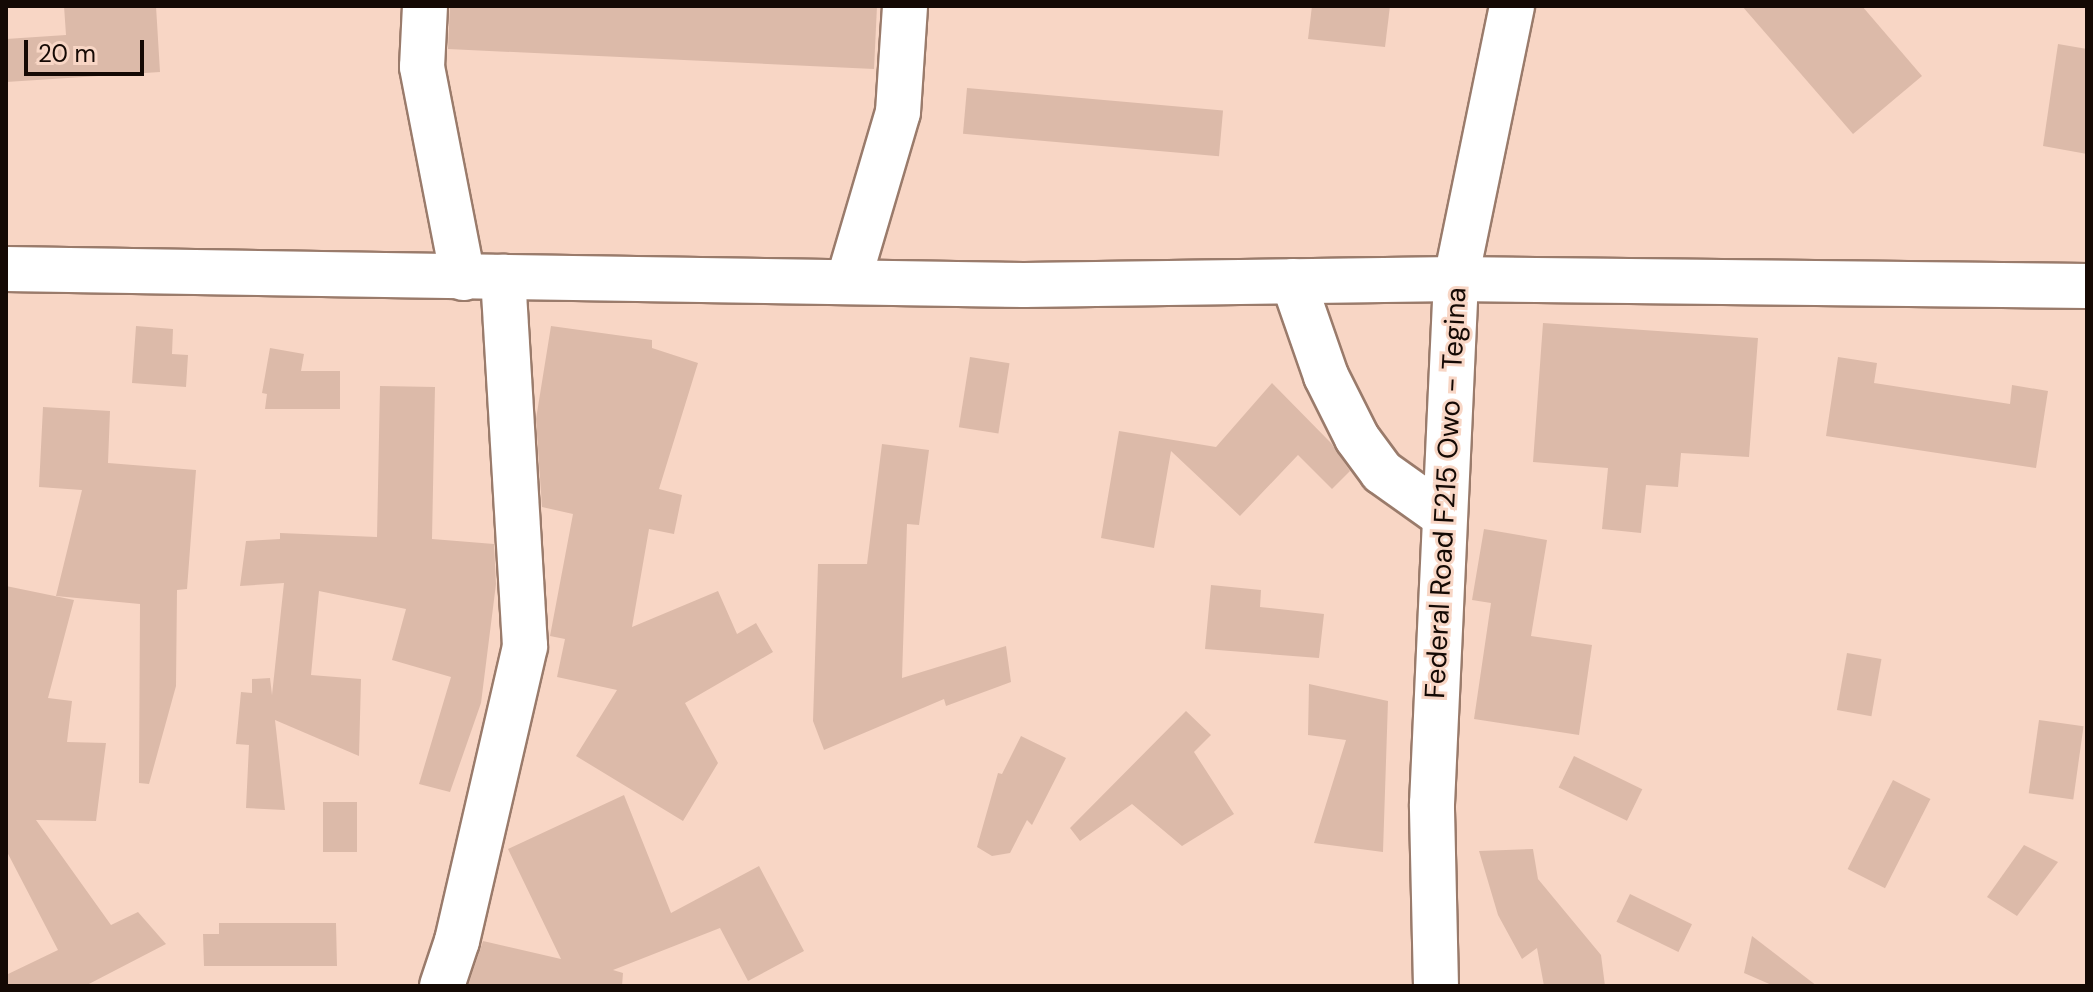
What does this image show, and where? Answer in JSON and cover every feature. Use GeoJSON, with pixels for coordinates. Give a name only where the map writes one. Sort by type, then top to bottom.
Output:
{"type":"FeatureCollection","features":[{"type":"Feature","properties":{"kind":"main road"},"geometry":{"type":"LineString","coordinates":[[425,6],[422,67],[483,277],[525,646],[457,941],[442,986]]}},
{"type":"Feature","properties":{"kind":"main road"},"geometry":{"type":"LineString","coordinates":[[848,282],[898,112],[905,6]]}},
{"type":"Feature","properties":{"kind":"main road","name":"Federal Road F215 Owo - Tegina"},"geometry":{"type":"LineString","coordinates":[[1436,986],[1432,804],[1456,279],[1512,6]]}},
{"type":"Feature","properties":{"kind":"main road"},"geometry":{"type":"LineString","coordinates":[[6,269],[848,282],[1456,279],[2087,286]]}},
{"type":"Feature","properties":{"kind":"main road"},"geometry":{"type":"LineString","coordinates":[[1293,281],[1326,376],[1357,438],[1382,472],[1444,516]]}},
{"type":"Feature","properties":{"kind":"building"},"geometry":{"type":"Polygon","coordinates":[[[64,6],[156,6],[160,72],[6,82],[6,39],[66,35],[64,6]]]}},
{"type":"Feature","properties":{"kind":"building"},"geometry":{"type":"Polygon","coordinates":[[[450,6],[877,6],[874,69],[448,49],[450,6]]]}},
{"type":"Feature","properties":{"kind":"building"},"geometry":{"type":"Polygon","coordinates":[[[1312,6],[1390,6],[1385,47],[1308,39],[1312,6]]]}},
{"type":"Feature","properties":{"kind":"building"},"geometry":{"type":"Polygon","coordinates":[[[1742,6],[1862,6],[1922,76],[1853,134],[1742,6]]]}},
{"type":"Feature","properties":{"kind":"building"},"geometry":{"type":"Polygon","coordinates":[[[2058,44],[2087,49],[2087,154],[2043,146],[2058,44]]]}},
{"type":"Feature","properties":{"kind":"building"},"geometry":{"type":"Polygon","coordinates":[[[967,88],[1223,110],[1219,156],[963,134],[967,88]]]}},
{"type":"Feature","properties":{"kind":"building"},"geometry":{"type":"Polygon","coordinates":[[[1543,323],[1758,338],[1749,457],[1681,453],[1678,487],[1646,485],[1641,533],[1602,529],[1608,468],[1533,462],[1543,323]]]}},
{"type":"Feature","properties":{"kind":"building"},"geometry":{"type":"Polygon","coordinates":[[[136,326],[173,329],[172,354],[188,355],[186,387],[132,383],[136,326]]]}},
{"type":"Feature","properties":{"kind":"building"},"geometry":{"type":"Polygon","coordinates":[[[551,326],[652,340],[652,348],[698,363],[659,489],[682,495],[674,534],[649,529],[632,627],[718,591],[737,634],[756,623],[773,652],[685,703],[718,763],[683,821],[576,756],[617,690],[557,677],[565,639],[550,636],[573,514],[542,507],[536,419],[551,326]]]}},
{"type":"Feature","properties":{"kind":"building"},"geometry":{"type":"Polygon","coordinates":[[[270,348],[304,354],[301,371],[340,371],[340,409],[265,409],[267,394],[262,393],[270,348]]]}},
{"type":"Feature","properties":{"kind":"building"},"geometry":{"type":"Polygon","coordinates":[[[970,357],[1010,363],[998,433],[959,427],[970,357]]]}},
{"type":"Feature","properties":{"kind":"building"},"geometry":{"type":"Polygon","coordinates":[[[1838,357],[1877,363],[1874,383],[2010,404],[2012,385],[2048,391],[2036,468],[1826,436],[1838,357]]]}},
{"type":"Feature","properties":{"kind":"building"},"geometry":{"type":"Polygon","coordinates":[[[1272,383],[1331,443],[1350,471],[1332,489],[1298,455],[1240,516],[1171,451],[1154,548],[1101,538],[1119,431],[1216,447],[1272,383]]]}},
{"type":"Feature","properties":{"kind":"building"},"geometry":{"type":"Polygon","coordinates":[[[380,386],[435,387],[432,539],[494,544],[496,584],[481,703],[450,792],[419,784],[451,677],[392,660],[406,609],[319,591],[311,675],[361,679],[359,756],[275,720],[285,810],[246,808],[249,745],[236,744],[241,692],[252,693],[252,679],[270,678],[272,695],[284,583],[240,586],[246,541],[280,539],[280,533],[377,537],[380,386]]]}},
{"type":"Feature","properties":{"kind":"building"},"geometry":{"type":"Polygon","coordinates":[[[43,407],[110,411],[108,463],[196,470],[187,589],[177,590],[176,686],[149,784],[139,783],[140,604],[56,596],[82,490],[39,487],[43,407]]]}},
{"type":"Feature","properties":{"kind":"building"},"geometry":{"type":"Polygon","coordinates":[[[882,444],[929,450],[919,525],[907,524],[902,678],[1006,646],[1011,682],[946,706],[944,699],[824,750],[813,721],[818,564],[867,564],[882,444]]]}},
{"type":"Feature","properties":{"kind":"building"},"geometry":{"type":"Polygon","coordinates":[[[1484,529],[1547,540],[1531,636],[1592,645],[1579,735],[1474,719],[1491,603],[1472,600],[1484,529]]]}},
{"type":"Feature","properties":{"kind":"building"},"geometry":{"type":"Polygon","coordinates":[[[1211,585],[1261,590],[1260,607],[1324,614],[1319,658],[1205,649],[1211,585]]]}},
{"type":"Feature","properties":{"kind":"building"},"geometry":{"type":"Polygon","coordinates":[[[6,586],[74,600],[48,698],[72,701],[67,742],[106,743],[96,821],[36,820],[111,925],[138,912],[166,944],[85,986],[6,986],[6,975],[58,950],[6,850],[6,586]]]}},
{"type":"Feature","properties":{"kind":"building"},"geometry":{"type":"Polygon","coordinates":[[[1847,653],[1881,659],[1871,716],[1837,710],[1847,653]]]}},
{"type":"Feature","properties":{"kind":"building"},"geometry":{"type":"Polygon","coordinates":[[[1309,684],[1388,701],[1383,852],[1314,843],[1346,740],[1308,735],[1309,684]]]}},
{"type":"Feature","properties":{"kind":"building"},"geometry":{"type":"Polygon","coordinates":[[[1186,711],[1211,735],[1194,752],[1234,814],[1182,846],[1132,804],[1080,841],[1070,828],[1186,711]]]}},
{"type":"Feature","properties":{"kind":"building"},"geometry":{"type":"Polygon","coordinates":[[[2039,720],[2084,726],[2073,800],[2029,793],[2039,720]]]}},
{"type":"Feature","properties":{"kind":"building"},"geometry":{"type":"Polygon","coordinates":[[[1021,736],[1066,758],[1032,825],[1027,820],[1010,853],[992,856],[977,847],[998,773],[1002,774],[1021,736]]]}},
{"type":"Feature","properties":{"kind":"building"},"geometry":{"type":"Polygon","coordinates":[[[1574,756],[1642,789],[1627,821],[1559,787],[1574,756]]]}},
{"type":"Feature","properties":{"kind":"building"},"geometry":{"type":"Polygon","coordinates":[[[1893,780],[1930,799],[1885,888],[1848,869],[1893,780]]]}},
{"type":"Feature","properties":{"kind":"building"},"geometry":{"type":"Polygon","coordinates":[[[624,795],[671,913],[759,866],[804,951],[748,981],[720,928],[613,970],[623,973],[622,986],[468,986],[483,941],[561,959],[508,849],[624,795]]]}},
{"type":"Feature","properties":{"kind":"building"},"geometry":{"type":"Polygon","coordinates":[[[323,802],[357,802],[357,852],[323,852],[323,802]]]}},
{"type":"Feature","properties":{"kind":"building"},"geometry":{"type":"Polygon","coordinates":[[[2024,845],[2058,862],[2017,916],[1987,897],[2024,845]]]}},
{"type":"Feature","properties":{"kind":"building"},"geometry":{"type":"Polygon","coordinates":[[[1533,849],[1538,879],[1601,955],[1605,986],[1544,986],[1537,948],[1522,959],[1498,915],[1479,851],[1533,849]]]}},
{"type":"Feature","properties":{"kind":"building"},"geometry":{"type":"Polygon","coordinates":[[[1630,894],[1692,924],[1678,952],[1616,922],[1630,894]]]}},
{"type":"Feature","properties":{"kind":"building"},"geometry":{"type":"Polygon","coordinates":[[[219,923],[336,923],[337,966],[204,966],[203,934],[219,934],[219,923]]]}},
{"type":"Feature","properties":{"kind":"building"},"geometry":{"type":"Polygon","coordinates":[[[1752,936],[1817,986],[1774,986],[1744,973],[1752,936]]]}}]}
